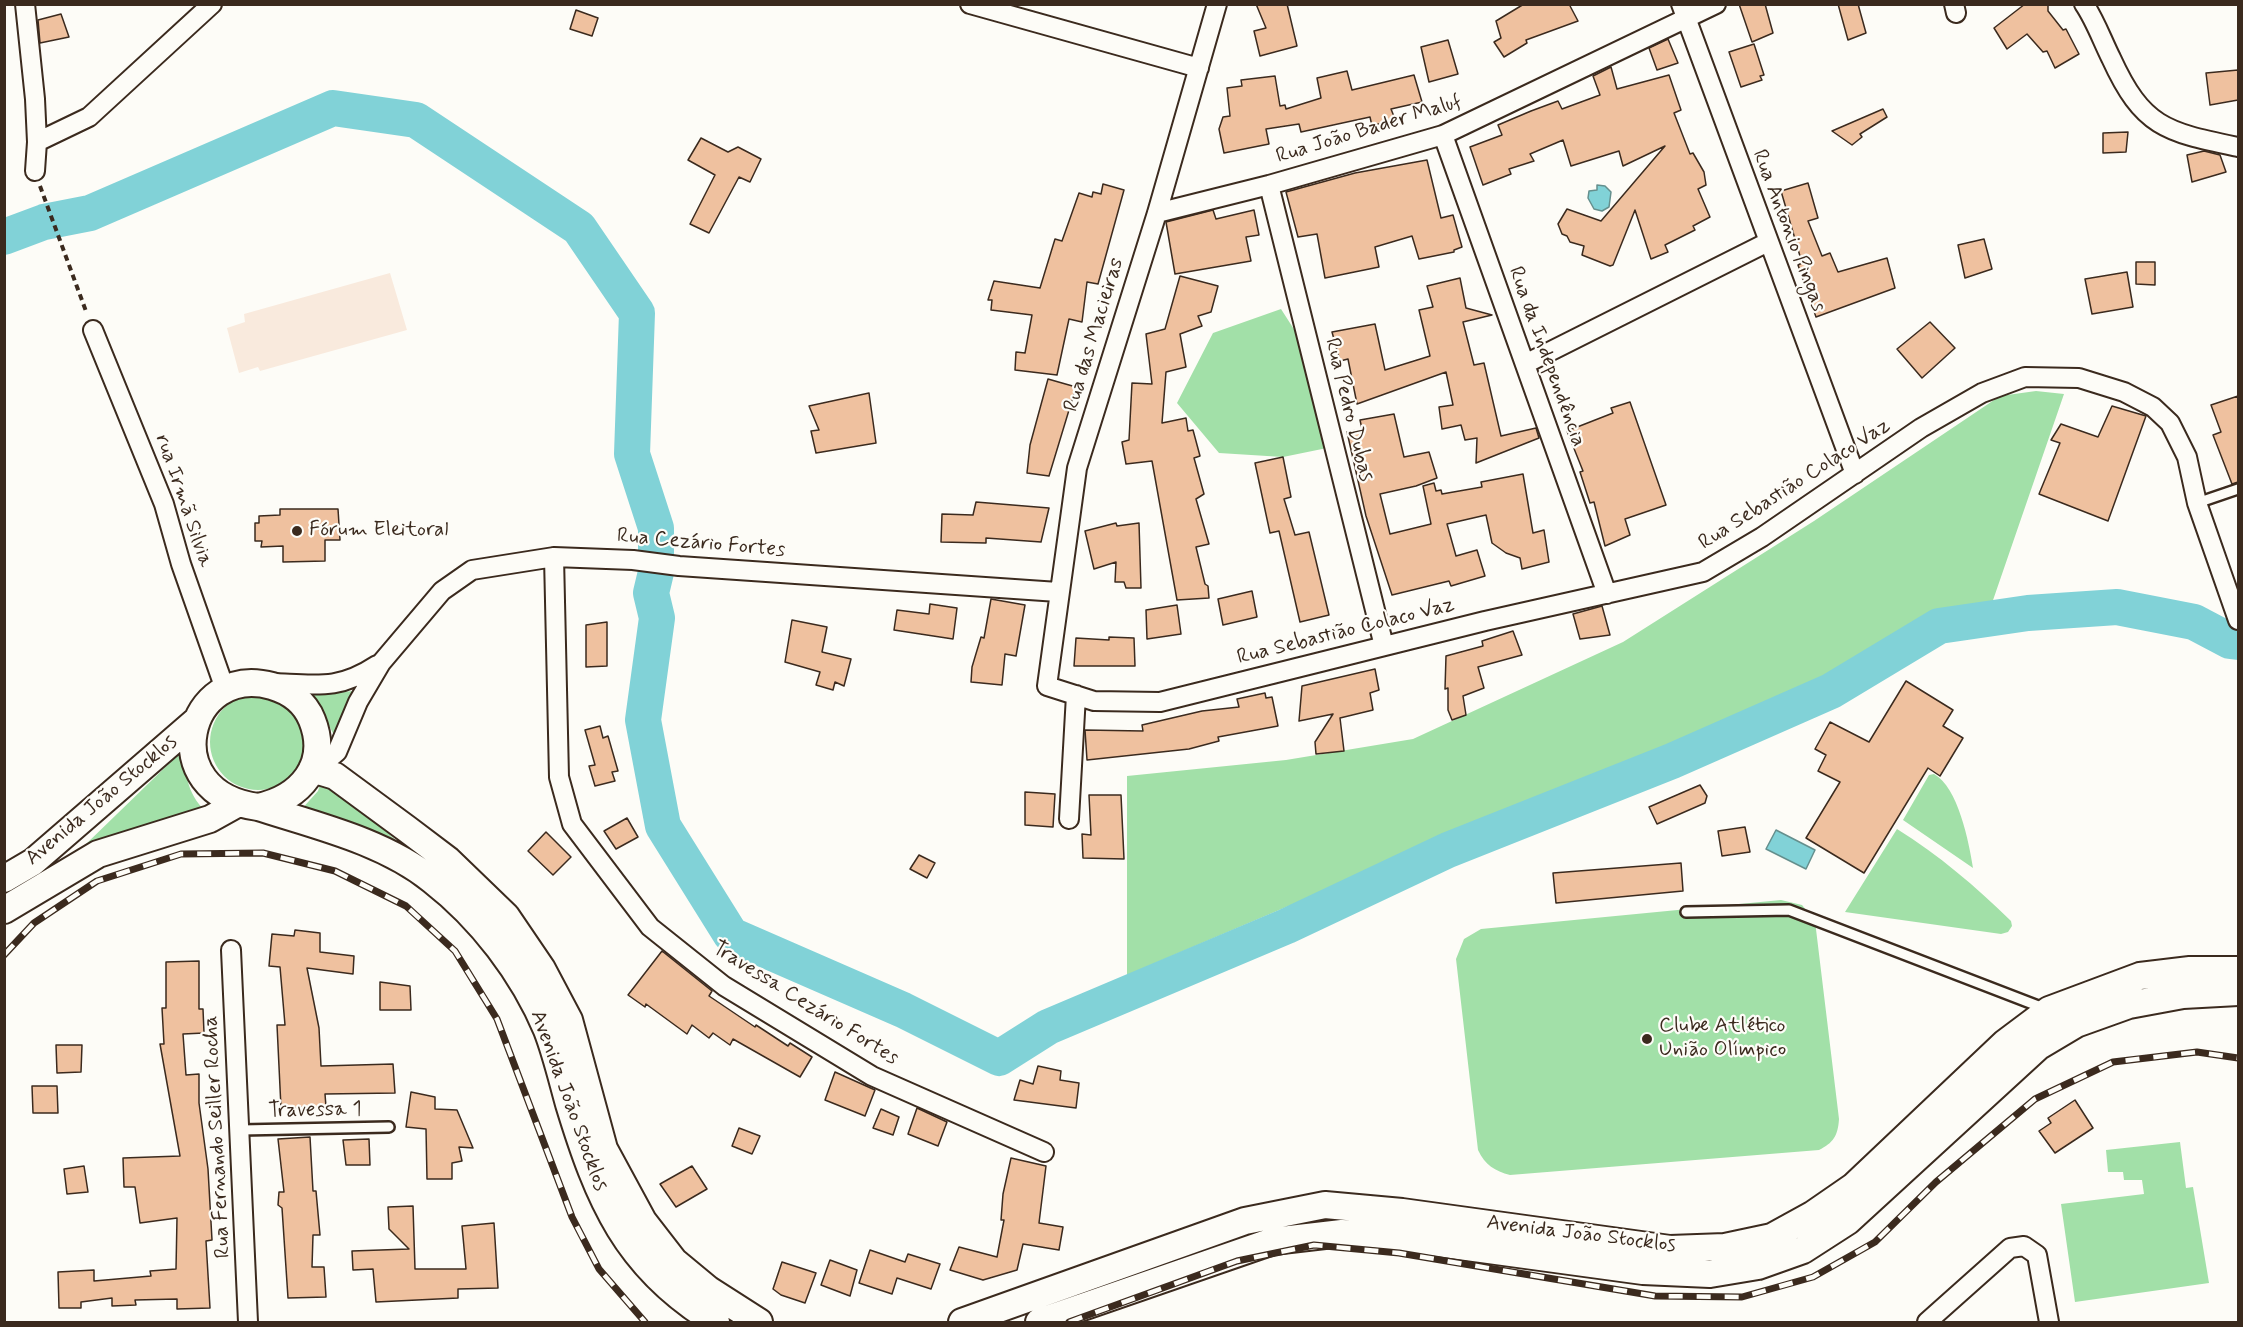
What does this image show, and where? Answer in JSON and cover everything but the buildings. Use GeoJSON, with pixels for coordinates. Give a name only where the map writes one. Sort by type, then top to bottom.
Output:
{"type":"FeatureCollection","features":[{"type":"Feature","properties":{"kind":"main road"},"geometry":{"type":"LineString","coordinates":[[225,689],[245,682],[260,682],[285,689],[300,702],[312,718],[317,738],[313,766]]}},
{"type":"Feature","properties":{"kind":"main road","name":"Avenida João Stocklos"},"geometry":{"type":"LineString","coordinates":[[4,879],[33,862],[197,720],[209,702],[225,689]]}},
{"type":"Feature","properties":{"kind":"main road","name":"Avenida João Stocklos"},"geometry":{"type":"LineString","coordinates":[[197,720],[192,740],[194,761],[203,780],[218,795],[342,834],[404,861],[461,904],[486,932],[524,987],[547,1030],[589,1168],[627,1243],[658,1278],[694,1309],[716,1323]]}},
{"type":"Feature","properties":{"kind":"main road","name":"Avenida João Stocklos"},"geometry":{"type":"LineString","coordinates":[[4,910],[98,854],[248,805],[278,802],[295,792],[313,766],[335,776],[448,860],[506,916],[542,969],[569,1020],[604,1149],[643,1221],[674,1261],[708,1290],[759,1323]]}},
{"type":"Feature","properties":{"kind":"main road","name":"Avenida João Stocklos"},"geometry":{"type":"LineString","coordinates":[[962,1323],[1245,1221],[1325,1205],[1402,1212],[1670,1249],[1725,1246],[1772,1237],[1812,1215],[1854,1186],[2005,1043],[2058,1020],[2140,976],[2190,970],[2238,970]]}},
{"type":"Feature","properties":{"kind":"main road","name":"Avenida João Stocklos"},"geometry":{"type":"LineString","coordinates":[[1039,1323],[1231,1254],[1273,1241],[1315,1234],[1379,1235],[1643,1271],[1710,1274],[1758,1266],[1803,1250],[1848,1221],[2039,1046],[2058,1020],[2183,995],[2238,992]]}},
{"type":"Feature","properties":{"kind":"street"},"geometry":{"type":"LineString","coordinates":[[25,4],[37,142],[35,171]]}},
{"type":"Feature","properties":{"kind":"street"},"geometry":{"type":"LineString","coordinates":[[37,142],[89,117],[212,4]]}},
{"type":"Feature","properties":{"kind":"street"},"geometry":{"type":"LineString","coordinates":[[970,4],[1199,68]]}},
{"type":"Feature","properties":{"kind":"street","name":"Rua das Macieiras"},"geometry":{"type":"LineString","coordinates":[[1047,686],[1058,592],[1077,468],[1157,213],[1217,4]]}},
{"type":"Feature","properties":{"kind":"street","name":"Rua João Bader Maluf"},"geometry":{"type":"LineString","coordinates":[[1157,213],[1269,185],[1443,135],[1683,13],[1716,4]]}},
{"type":"Feature","properties":{"kind":"street"},"geometry":{"type":"LineString","coordinates":[[2091,7],[2126,90],[2148,118],[2180,134],[2238,147]]}},
{"type":"Feature","properties":{"kind":"street","name":"Rua Antonio Pingas"},"geometry":{"type":"LineString","coordinates":[[1683,13],[1855,474]]}},
{"type":"Feature","properties":{"kind":"street","name":"Rua da Independência"},"geometry":{"type":"LineString","coordinates":[[1443,135],[1607,594]]}},
{"type":"Feature","properties":{"kind":"street","name":"Rua Pedro Dubas"},"geometry":{"type":"LineString","coordinates":[[1269,185],[1384,646]]}},
{"type":"Feature","properties":{"kind":"street"},"geometry":{"type":"LineString","coordinates":[[1525,364],[1767,242]]}},
{"type":"Feature","properties":{"kind":"street","name":"rua Irmã Silvia"},"geometry":{"type":"LineString","coordinates":[[93,330],[164,504],[181,564],[225,689]]}},
{"type":"Feature","properties":{"kind":"street","name":"Rua Sebastião Colaco Vaz"},"geometry":{"type":"LineString","coordinates":[[1047,686],[1094,701],[1160,702],[1384,646],[1703,572],[1762,537],[1921,428],[1983,393],[2025,377],[2079,378],[2124,392],[2153,407],[2170,423],[2187,458],[2197,503],[2238,618]]}},
{"type":"Feature","properties":{"kind":"street","name":"Rua Cezário Fortes"},"geometry":{"type":"LineString","coordinates":[[313,766],[337,752],[358,702],[381,663],[442,591],[472,570],[554,557],[633,560],[679,566],[1058,592]]}},
{"type":"Feature","properties":{"kind":"street","name":"Travessa Cezário Fortes"},"geometry":{"type":"LineString","coordinates":[[554,557],[559,777],[564,802],[572,824],[650,927],[724,986],[872,1076],[1044,1152]]}},
{"type":"Feature","properties":{"kind":"street","name":"Rua Cezário Fortes"},"geometry":{"type":"LineString","coordinates":[[260,682],[340,684],[355,679],[381,663]]}},
{"type":"Feature","properties":{"kind":"street"},"geometry":{"type":"LineString","coordinates":[[1069,819],[1076,695]]}},
{"type":"Feature","properties":{"kind":"street","name":"Rua Fernando Seiller Rocha"},"geometry":{"type":"LineString","coordinates":[[231,950],[248,1323]]}},
{"type":"Feature","properties":{"kind":"street"},"geometry":{"type":"LineString","coordinates":[[1928,1323],[2010,1248],[2024,1246],[2037,1255],[2049,1323]]}},
{"type":"Feature","properties":{"kind":"lane"},"geometry":{"type":"LineString","coordinates":[[2197,503],[2238,489]]}},
{"type":"Feature","properties":{"kind":"lane"},"geometry":{"type":"LineString","coordinates":[[1686,912],[1789,910],[2058,1020]]}},
{"type":"Feature","properties":{"kind":"lane","name":"Travessa 1"},"geometry":{"type":"LineString","coordinates":[[241,1130],[389,1127]]}},
{"type":"Feature","properties":{"kind":"path"},"geometry":{"type":"LineString","coordinates":[[35,171],[93,330]]}},
{"type":"Feature","properties":{"kind":"shaded area"},"geometry":{"type":"Polygon","coordinates":[[[390,273],[407,330],[260,371],[258,367],[239,373],[227,328],[245,322],[244,314],[390,273]]]}},
{"type":"Feature","properties":{"kind":"green space"},"geometry":{"type":"Polygon","coordinates":[[[1281,309],[1297,334],[1327,448],[1283,457],[1219,453],[1177,403],[1213,333],[1281,309]]]}},
{"type":"Feature","properties":{"kind":"green space"},"geometry":{"type":"Polygon","coordinates":[[[2036,391],[2064,394],[1991,606],[1127,975],[1127,776],[1286,760],[1413,739],[1623,642],[1814,521],[2000,396],[2036,391]]]}},
{"type":"Feature","properties":{"kind":"green space"},"geometry":{"type":"Polygon","coordinates":[[[354,691],[334,735],[312,694],[354,691]]]}},
{"type":"Feature","properties":{"kind":"green space"},"geometry":{"type":"Polygon","coordinates":[[[258,694],[276,698],[292,708],[302,724],[306,742],[302,760],[292,776],[276,786],[258,790],[240,786],[224,776],[214,760],[210,742],[214,724],[224,708],[240,698],[258,694]]]}},
{"type":"Feature","properties":{"kind":"green space"},"geometry":{"type":"Polygon","coordinates":[[[184,749],[185,768],[192,793],[209,814],[84,846],[184,749]]]}},
{"type":"Feature","properties":{"kind":"green space"},"geometry":{"type":"Polygon","coordinates":[[[1934,774],[1950,791],[1956,803],[1969,844],[1973,868],[1903,820],[1929,775],[1934,774]]]}},
{"type":"Feature","properties":{"kind":"green space"},"geometry":{"type":"Polygon","coordinates":[[[322,778],[410,852],[300,811],[318,791],[322,778]]]}},
{"type":"Feature","properties":{"kind":"green space"},"geometry":{"type":"Polygon","coordinates":[[[1897,829],[1942,860],[1997,908],[2011,921],[2012,926],[2008,932],[2001,934],[1845,912],[1897,829]]]}},
{"type":"Feature","properties":{"kind":"green space","name":"Clube Atlético União Olímpico"},"geometry":{"type":"Polygon","coordinates":[[[1781,900],[1802,905],[1815,921],[1839,1119],[1836,1134],[1828,1145],[1819,1150],[1510,1175],[1500,1172],[1484,1160],[1478,1150],[1456,959],[1464,939],[1481,929],[1781,900]]]}},
{"type":"Feature","properties":{"kind":"green space"},"geometry":{"type":"Polygon","coordinates":[[[2180,1142],[2186,1188],[2193,1187],[2209,1283],[2075,1302],[2061,1204],[2144,1194],[2142,1180],[2124,1180],[2123,1172],[2108,1172],[2106,1150],[2180,1142]]]}},
{"type":"Feature","properties":{"kind":"water"},"geometry":{"type":"Polygon","coordinates":[[[1597,185],[1605,186],[1611,192],[1609,207],[1602,211],[1594,209],[1588,198],[1589,191],[1597,190],[1597,185]]]}},
{"type":"Feature","properties":{"kind":"water"},"geometry":{"type":"Polygon","coordinates":[[[1776,830],[1815,850],[1806,869],[1766,849],[1776,830]]]}},
{"type":"Feature","properties":{"kind":"waterway"},"geometry":{"type":"LineString","coordinates":[[4,237],[44,222],[90,213],[333,108],[416,120],[579,228],[637,313],[632,454],[656,528],[656,572],[651,593],[657,618],[643,720],[663,826],[731,935],[903,1010],[999,1058],[1048,1027],[1287,926],[1448,850],[1672,761],[1831,691],[1939,626],[2028,613],[2117,607],[2194,622],[2230,641],[2238,642]]}},
{"type":"Feature","properties":{"kind":"railway"},"geometry":{"type":"LineString","coordinates":[[4,955],[34,923],[97,881],[181,854],[263,853],[335,871],[406,906],[455,951],[497,1019],[572,1217],[599,1269],[645,1322]]}},
{"type":"Feature","properties":{"kind":"railway"},"geometry":{"type":"LineString","coordinates":[[1069,1322],[1237,1261],[1314,1245],[1399,1253],[1655,1296],[1742,1297],[1813,1277],[1875,1242],[1936,1182],[2035,1099],[2113,1062],[2197,1052],[2238,1058]]}},
{"type":"Feature","properties":{"kind":"place","name":"Fórum Eleitoral"},"geometry":{"type":"Point","coordinates":[297,531]}},
{"type":"Feature","properties":{"kind":"place","name":"Clube Atlético União Olímpico"},"geometry":{"type":"Point","coordinates":[1647,1039]}}]}
